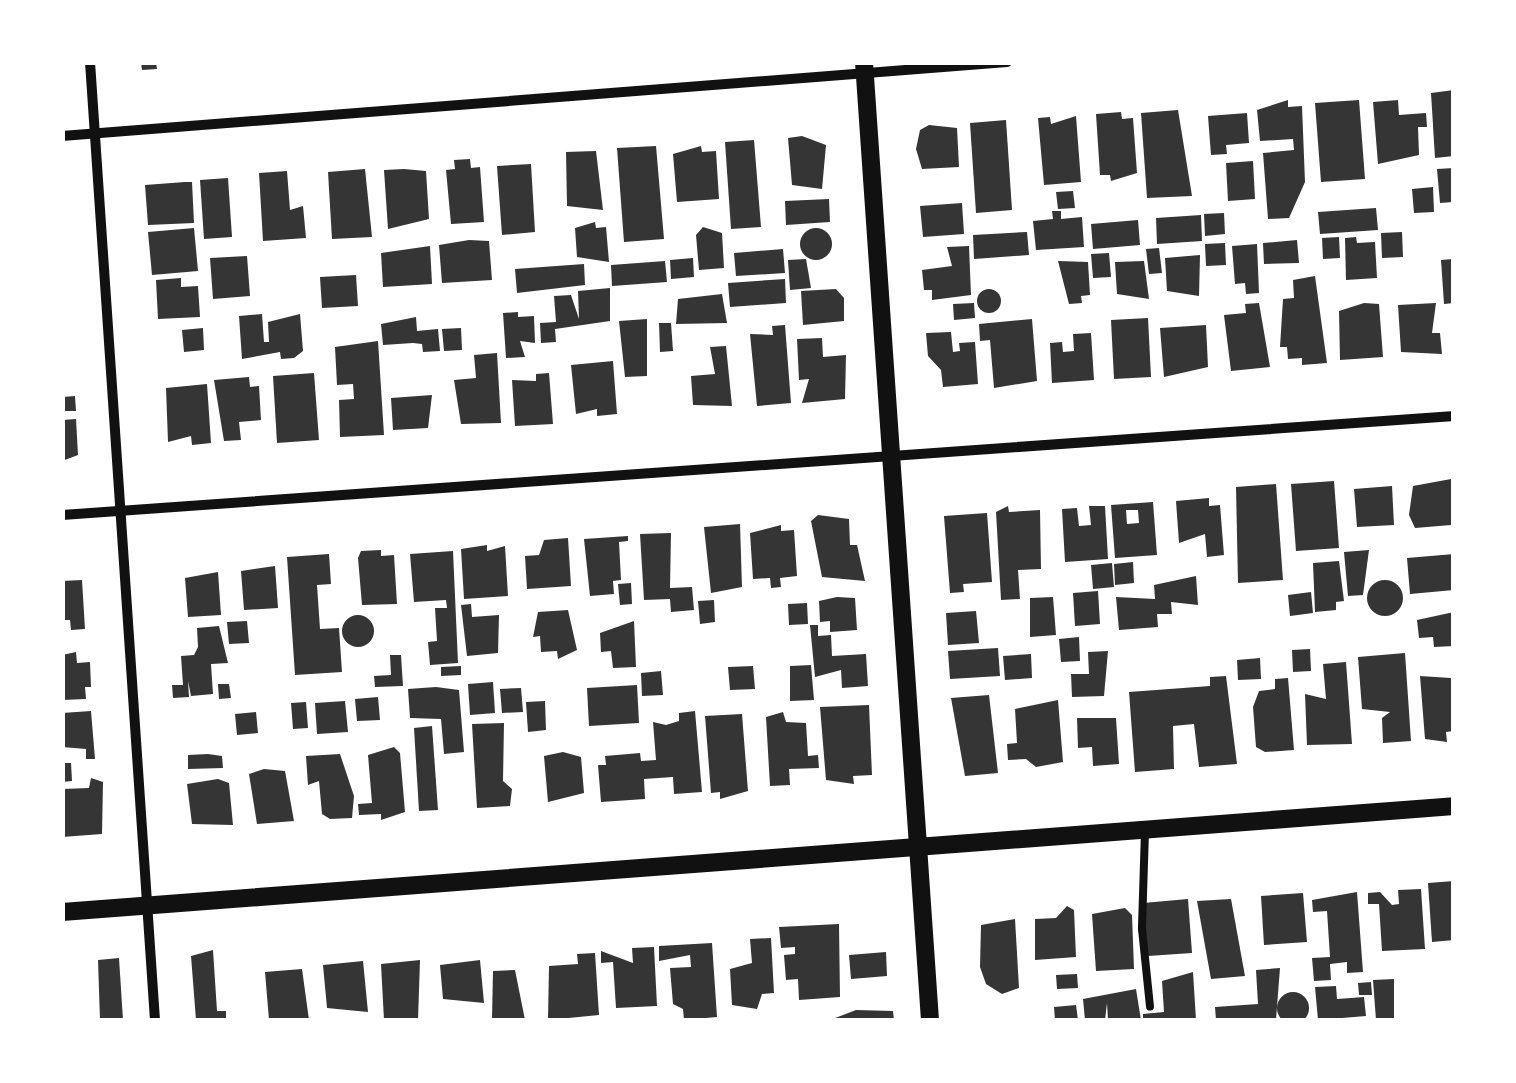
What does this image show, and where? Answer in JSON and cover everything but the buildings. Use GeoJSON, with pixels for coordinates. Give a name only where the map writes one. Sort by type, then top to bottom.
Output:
{"type":"FeatureCollection","features":[{"type":"Feature","properties":{"kind":"street"},"geometry":{"type":"LineString","coordinates":[[90,62],[155,1020]]}},
{"type":"Feature","properties":{"kind":"street"},"geometry":{"type":"LineString","coordinates":[[62,136],[865,68],[1007,62]]}},
{"type":"Feature","properties":{"kind":"street"},"geometry":{"type":"LineString","coordinates":[[865,68],[930,1020]]}},
{"type":"Feature","properties":{"kind":"street"},"geometry":{"type":"LineString","coordinates":[[62,515],[1454,416]]}},
{"type":"Feature","properties":{"kind":"street"},"geometry":{"type":"LineString","coordinates":[[62,912],[920,850],[1454,806]]}},
{"type":"Feature","properties":{"kind":"lane"},"geometry":{"type":"LineString","coordinates":[[1145,831],[1142,929],[1150,1007]]}}]}
